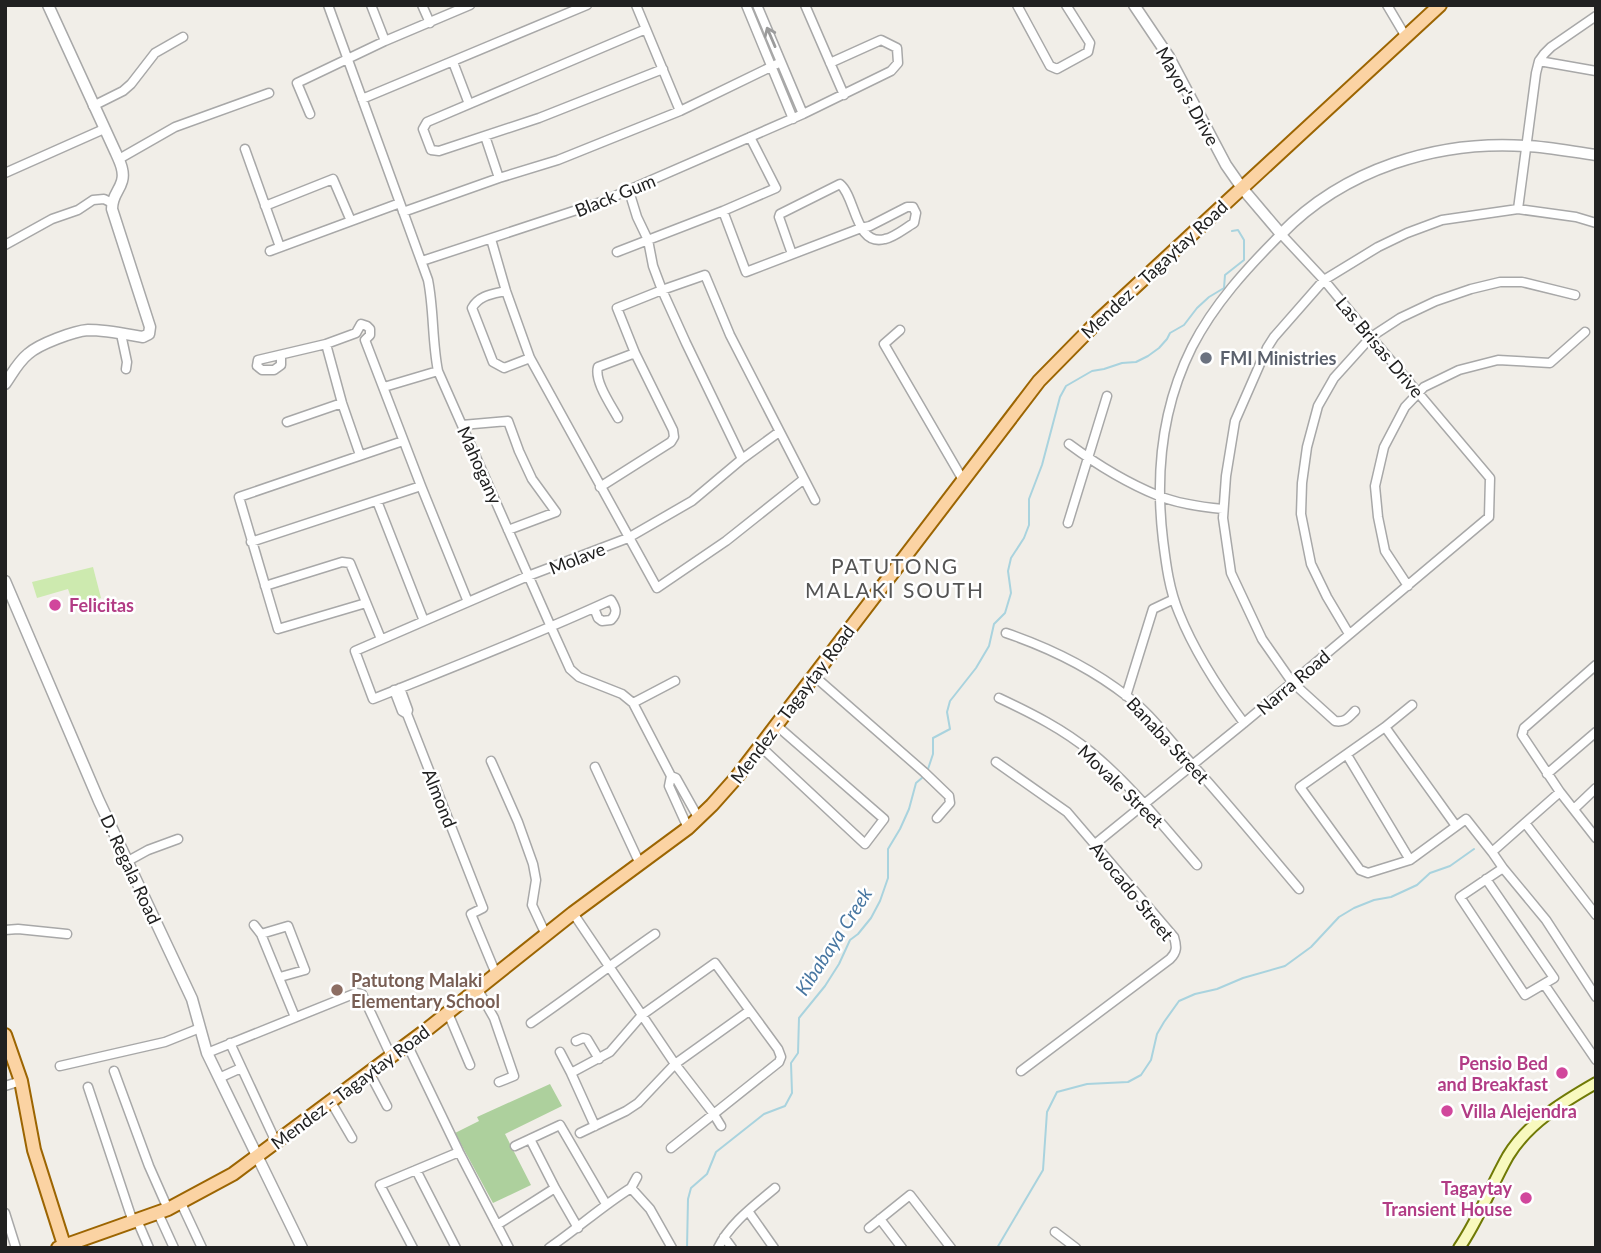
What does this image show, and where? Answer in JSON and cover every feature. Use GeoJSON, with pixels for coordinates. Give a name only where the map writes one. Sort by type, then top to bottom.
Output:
{"type":"FeatureCollection","features":[{"type":"Feature","properties":{"kind":"main road","name":"Mendez - Tagaytay Road"},"geometry":{"type":"LineString","coordinates":[[62,1247],[163,1211],[233,1174],[688,828],[723,793],[1025,399],[1063,355],[1440,5]]}},
{"type":"Feature","properties":{"kind":"main road"},"geometry":{"type":"LineString","coordinates":[[5,1035],[21,1081],[34,1150],[62,1247]]}},
{"type":"Feature","properties":{"kind":"main road"},"geometry":{"type":"LineString","coordinates":[[1459,1248],[1512,1150],[1548,1113],[1596,1083]]}},
{"type":"Feature","properties":{"kind":"street"},"geometry":{"type":"LineString","coordinates":[[5,384],[25,356],[63,337],[90,330],[143,337],[149,334],[150,327],[112,209],[114,194],[123,178],[123,171],[48,5]]}},
{"type":"Feature","properties":{"kind":"street","name":"Mahogany"},"geometry":{"type":"LineString","coordinates":[[328,5],[422,261],[431,298],[434,353],[438,371],[570,670],[579,677],[621,694],[633,704]]}},
{"type":"Feature","properties":{"kind":"street"},"geometry":{"type":"LineString","coordinates":[[371,5],[385,41]]}},
{"type":"Feature","properties":{"kind":"street"},"geometry":{"type":"LineString","coordinates":[[422,5],[430,23]]}},
{"type":"Feature","properties":{"kind":"street"},"geometry":{"type":"LineString","coordinates":[[310,114],[297,83],[385,41],[470,5]]}},
{"type":"Feature","properties":{"kind":"street"},"geometry":{"type":"LineString","coordinates":[[362,99],[587,5]]}},
{"type":"Feature","properties":{"kind":"street"},"geometry":{"type":"LineString","coordinates":[[636,5],[680,111]]}},
{"type":"Feature","properties":{"kind":"street"},"geometry":{"type":"LineString","coordinates":[[746,5],[793,118]]}},
{"type":"Feature","properties":{"kind":"street"},"geometry":{"type":"LineString","coordinates":[[757,5],[803,114]]}},
{"type":"Feature","properties":{"kind":"street"},"geometry":{"type":"LineString","coordinates":[[806,5],[844,94]]}},
{"type":"Feature","properties":{"kind":"street"},"geometry":{"type":"LineString","coordinates":[[1017,5],[1050,66],[1057,69],[1088,52],[1090,43],[1066,5]]}},
{"type":"Feature","properties":{"kind":"street","name":"Mayor's Drive"},"geometry":{"type":"LineString","coordinates":[[1134,5],[1169,57],[1226,165],[1242,188]]}},
{"type":"Feature","properties":{"kind":"street"},"geometry":{"type":"LineString","coordinates":[[1387,5],[1406,37]]}},
{"type":"Feature","properties":{"kind":"street"},"geometry":{"type":"LineString","coordinates":[[1518,209],[1539,61],[1551,47],[1596,16]]}},
{"type":"Feature","properties":{"kind":"street"},"geometry":{"type":"LineString","coordinates":[[646,29],[427,122],[424,130],[430,150],[439,151],[539,118],[663,69]]}},
{"type":"Feature","properties":{"kind":"street"},"geometry":{"type":"LineString","coordinates":[[93,106],[123,91],[155,53],[183,37]]}},
{"type":"Feature","properties":{"kind":"street","name":"Black Gum"},"geometry":{"type":"LineString","coordinates":[[422,261],[601,202],[803,114],[891,71],[898,63],[897,48],[881,40],[830,63]]}},
{"type":"Feature","properties":{"kind":"street"},"geometry":{"type":"LineString","coordinates":[[1539,61],[1596,71]]}},
{"type":"Feature","properties":{"kind":"street"},"geometry":{"type":"LineString","coordinates":[[453,62],[469,103]]}},
{"type":"Feature","properties":{"kind":"street"},"geometry":{"type":"LineString","coordinates":[[403,212],[558,160],[680,111],[781,62]]}},
{"type":"Feature","properties":{"kind":"street"},"geometry":{"type":"LineString","coordinates":[[119,159],[175,127],[269,93]]}},
{"type":"Feature","properties":{"kind":"street"},"geometry":{"type":"LineString","coordinates":[[5,173],[104,129]]}},
{"type":"Feature","properties":{"kind":"street"},"geometry":{"type":"LineString","coordinates":[[485,136],[499,178]]}},
{"type":"Feature","properties":{"kind":"street"},"geometry":{"type":"LineString","coordinates":[[617,252],[776,188],[750,137]]}},
{"type":"Feature","properties":{"kind":"street"},"geometry":{"type":"LineString","coordinates":[[1244,723],[1206,668],[1179,613],[1166,567],[1160,464],[1172,398],[1192,347],[1231,288],[1256,258],[1307,210],[1332,192],[1362,176],[1423,154],[1483,146],[1527,146],[1596,155]]}},
{"type":"Feature","properties":{"kind":"street"},"geometry":{"type":"LineString","coordinates":[[244,149],[280,247]]}},
{"type":"Feature","properties":{"kind":"street"},"geometry":{"type":"LineString","coordinates":[[265,205],[333,179],[351,221]]}},
{"type":"Feature","properties":{"kind":"street"},"geometry":{"type":"LineString","coordinates":[[723,211],[746,272],[861,228],[870,226],[907,207],[913,207],[916,213],[914,223],[888,239],[879,240],[869,236],[861,228],[846,189],[840,184],[780,214],[792,254]]}},
{"type":"Feature","properties":{"kind":"street","name":"Las Brisas Drive"},"geometry":{"type":"LineString","coordinates":[[1242,188],[1324,279],[1490,478],[1489,517]]}},
{"type":"Feature","properties":{"kind":"street"},"geometry":{"type":"LineString","coordinates":[[629,191],[648,240],[653,266],[662,290],[742,459]]}},
{"type":"Feature","properties":{"kind":"street"},"geometry":{"type":"LineString","coordinates":[[5,244],[52,219],[78,210],[93,200],[104,199],[112,202]]}},
{"type":"Feature","properties":{"kind":"street"},"geometry":{"type":"LineString","coordinates":[[270,251],[400,203]]}},
{"type":"Feature","properties":{"kind":"street"},"geometry":{"type":"LineString","coordinates":[[1355,711],[1345,720],[1335,721],[1292,682],[1262,639],[1231,573],[1223,509],[1226,475],[1235,421],[1267,348],[1324,279],[1407,233],[1442,220],[1518,209],[1576,217],[1596,223]]}},
{"type":"Feature","properties":{"kind":"street"},"geometry":{"type":"LineString","coordinates":[[491,239],[530,358],[656,587],[726,541],[804,479]]}},
{"type":"Feature","properties":{"kind":"street"},"geometry":{"type":"LineString","coordinates":[[600,487],[671,442],[674,437],[635,354],[617,308],[705,275],[730,335],[815,500]]}},
{"type":"Feature","properties":{"kind":"street"},"geometry":{"type":"LineString","coordinates":[[1349,634],[1311,564],[1301,514],[1307,447],[1318,406],[1334,378],[1371,337],[1400,318],[1436,301],[1500,282],[1522,282],[1575,295]]}},
{"type":"Feature","properties":{"kind":"street"},"geometry":{"type":"LineString","coordinates":[[506,290],[481,298],[472,308],[493,362],[504,368],[530,358]]}},
{"type":"Feature","properties":{"kind":"street"},"geometry":{"type":"LineString","coordinates":[[281,355],[326,344],[356,333],[361,324],[370,329],[370,335],[365,340],[468,602]]}},
{"type":"Feature","properties":{"kind":"street"},"geometry":{"type":"LineString","coordinates":[[900,330],[884,344],[963,480]]}},
{"type":"Feature","properties":{"kind":"street"},"geometry":{"type":"LineString","coordinates":[[1408,586],[1385,551],[1375,486],[1384,447],[1405,407],[1424,387],[1460,370],[1498,360],[1550,363],[1585,332]]}},
{"type":"Feature","properties":{"kind":"street"},"geometry":{"type":"LineString","coordinates":[[121,334],[126,369]]}},
{"type":"Feature","properties":{"kind":"street"},"geometry":{"type":"LineString","coordinates":[[326,344],[360,455]]}},
{"type":"Feature","properties":{"kind":"street"},"geometry":{"type":"LineString","coordinates":[[618,418],[596,372],[598,367],[635,354]]}},
{"type":"Feature","properties":{"kind":"street"},"geometry":{"type":"LineString","coordinates":[[384,387],[438,371]]}},
{"type":"Feature","properties":{"kind":"street"},"geometry":{"type":"LineString","coordinates":[[1068,523],[1107,396]]}},
{"type":"Feature","properties":{"kind":"street"},"geometry":{"type":"LineString","coordinates":[[287,422],[342,403]]}},
{"type":"Feature","properties":{"kind":"street"},"geometry":{"type":"LineString","coordinates":[[462,425],[508,421],[532,479],[556,512],[508,530]]}},
{"type":"Feature","properties":{"kind":"street","name":"Molave"},"geometry":{"type":"LineString","coordinates":[[397,689],[373,699],[355,651],[528,576],[628,538],[692,501],[779,432]]}},
{"type":"Feature","properties":{"kind":"street"},"geometry":{"type":"LineString","coordinates":[[366,603],[278,629],[239,497],[404,441]]}},
{"type":"Feature","properties":{"kind":"street"},"geometry":{"type":"LineString","coordinates":[[1069,444],[1088,458],[1160,497],[1223,509]]}},
{"type":"Feature","properties":{"kind":"street"},"geometry":{"type":"LineString","coordinates":[[251,542],[421,486]]}},
{"type":"Feature","properties":{"kind":"street"},"geometry":{"type":"LineString","coordinates":[[377,501],[424,621]]}},
{"type":"Feature","properties":{"kind":"street","name":"Narra Road"},"geometry":{"type":"LineString","coordinates":[[1095,844],[1489,517]]}},
{"type":"Feature","properties":{"kind":"street"},"geometry":{"type":"LineString","coordinates":[[265,586],[342,562],[350,563],[381,639]]}},
{"type":"Feature","properties":{"kind":"street","name":"D. Regala Road"},"geometry":{"type":"LineString","coordinates":[[5,581],[99,801],[192,999],[207,1053],[302,1248]]}},
{"type":"Feature","properties":{"kind":"street"},"geometry":{"type":"LineString","coordinates":[[1126,696],[1153,609],[1174,599]]}},
{"type":"Feature","properties":{"kind":"street"},"geometry":{"type":"LineString","coordinates":[[397,689],[551,628],[594,608]]}},
{"type":"Feature","properties":{"kind":"street","name":"Banaba Street"},"geometry":{"type":"LineString","coordinates":[[1006,633],[1071,659],[1140,707],[1193,764],[1299,889]]}},
{"type":"Feature","properties":{"kind":"street"},"geometry":{"type":"LineString","coordinates":[[1596,665],[1524,728],[1522,735],[1547,774],[1596,838]]}},
{"type":"Feature","properties":{"kind":"street"},"geometry":{"type":"LineString","coordinates":[[813,676],[948,796],[950,803],[937,818]]}},
{"type":"Feature","properties":{"kind":"street"},"geometry":{"type":"LineString","coordinates":[[675,681],[633,704],[671,776],[676,778],[699,818]]}},
{"type":"Feature","properties":{"kind":"street","name":"Almond"},"geometry":{"type":"LineString","coordinates":[[397,689],[408,710],[407,714],[483,908],[471,914],[496,974]]}},
{"type":"Feature","properties":{"kind":"street","name":"Movale Street"},"geometry":{"type":"LineString","coordinates":[[999,698],[1060,730],[1090,752],[1144,803],[1197,865]]}},
{"type":"Feature","properties":{"kind":"street"},"geometry":{"type":"LineString","coordinates":[[1412,705],[1347,755],[1300,786],[1360,870],[1368,873],[1410,860],[1466,819],[1546,920],[1596,997]]}},
{"type":"Feature","properties":{"kind":"street"},"geometry":{"type":"LineString","coordinates":[[760,746],[865,844],[884,819],[776,724]]}},
{"type":"Feature","properties":{"kind":"street"},"geometry":{"type":"LineString","coordinates":[[1385,727],[1456,826]]}},
{"type":"Feature","properties":{"kind":"street"},"geometry":{"type":"LineString","coordinates":[[1547,774],[1596,732]]}},
{"type":"Feature","properties":{"kind":"street"},"geometry":{"type":"LineString","coordinates":[[1347,755],[1410,860]]}},
{"type":"Feature","properties":{"kind":"street"},"geometry":{"type":"LineString","coordinates":[[491,761],[533,864],[536,880],[532,905],[546,935]]}},
{"type":"Feature","properties":{"kind":"street","name":"Avocado Street"},"geometry":{"type":"LineString","coordinates":[[996,762],[1067,813],[1174,937],[1177,948],[1170,959],[1021,1071]]}},
{"type":"Feature","properties":{"kind":"street"},"geometry":{"type":"LineString","coordinates":[[595,767],[640,864]]}},
{"type":"Feature","properties":{"kind":"street"},"geometry":{"type":"LineString","coordinates":[[671,776],[669,786],[688,828]]}},
{"type":"Feature","properties":{"kind":"street"},"geometry":{"type":"LineString","coordinates":[[1574,809],[1596,788]]}},
{"type":"Feature","properties":{"kind":"street"},"geometry":{"type":"LineString","coordinates":[[1492,852],[1560,792]]}},
{"type":"Feature","properties":{"kind":"street"},"geometry":{"type":"LineString","coordinates":[[678,807],[689,801]]}},
{"type":"Feature","properties":{"kind":"street"},"geometry":{"type":"LineString","coordinates":[[1525,823],[1596,915]]}},
{"type":"Feature","properties":{"kind":"street"},"geometry":{"type":"LineString","coordinates":[[128,861],[178,839]]}},
{"type":"Feature","properties":{"kind":"street"},"geometry":{"type":"LineString","coordinates":[[1486,880],[1554,978],[1525,995],[1460,897],[1503,868]]}},
{"type":"Feature","properties":{"kind":"street"},"geometry":{"type":"LineString","coordinates":[[573,914],[721,1126]]}},
{"type":"Feature","properties":{"kind":"street"},"geometry":{"type":"LineString","coordinates":[[254,925],[261,934],[295,1017]]}},
{"type":"Feature","properties":{"kind":"street"},"geometry":{"type":"LineString","coordinates":[[261,934],[288,926],[305,970],[280,977]]}},
{"type":"Feature","properties":{"kind":"street"},"geometry":{"type":"LineString","coordinates":[[5,930],[66,934]]}},
{"type":"Feature","properties":{"kind":"street"},"geometry":{"type":"LineString","coordinates":[[531,1023],[655,934]]}},
{"type":"Feature","properties":{"kind":"street"},"geometry":{"type":"LineString","coordinates":[[571,1073],[610,1052],[642,1015],[715,963],[778,1049],[779,1062],[671,1148]]}},
{"type":"Feature","properties":{"kind":"street"},"geometry":{"type":"LineString","coordinates":[[1544,984],[1596,1060]]}},
{"type":"Feature","properties":{"kind":"street"},"geometry":{"type":"LineString","coordinates":[[477,988],[494,1018],[514,1076],[499,1082]]}},
{"type":"Feature","properties":{"kind":"street"},"geometry":{"type":"LineString","coordinates":[[207,1053],[356,993],[362,994],[391,1056]]}},
{"type":"Feature","properties":{"kind":"street"},"geometry":{"type":"LineString","coordinates":[[580,1133],[626,1111],[676,1064],[749,1012]]}},
{"type":"Feature","properties":{"kind":"street"},"geometry":{"type":"LineString","coordinates":[[447,1013],[470,1065]]}},
{"type":"Feature","properties":{"kind":"street"},"geometry":{"type":"LineString","coordinates":[[60,1066],[165,1041],[200,1028]]}},
{"type":"Feature","properties":{"kind":"street"},"geometry":{"type":"LineString","coordinates":[[576,1041],[587,1039],[599,1059]]}},
{"type":"Feature","properties":{"kind":"street"},"geometry":{"type":"LineString","coordinates":[[230,1043],[276,1142]]}},
{"type":"Feature","properties":{"kind":"street"},"geometry":{"type":"LineString","coordinates":[[407,1044],[509,1248]]}},
{"type":"Feature","properties":{"kind":"street"},"geometry":{"type":"LineString","coordinates":[[560,1052],[595,1126]]}},
{"type":"Feature","properties":{"kind":"street"},"geometry":{"type":"LineString","coordinates":[[219,1078],[241,1068]]}},
{"type":"Feature","properties":{"kind":"street"},"geometry":{"type":"LineString","coordinates":[[114,1071],[149,1166],[174,1248]]}},
{"type":"Feature","properties":{"kind":"street"},"geometry":{"type":"LineString","coordinates":[[369,1072],[387,1106]]}},
{"type":"Feature","properties":{"kind":"street"},"geometry":{"type":"LineString","coordinates":[[5,1086],[21,1081]]}},
{"type":"Feature","properties":{"kind":"street"},"geometry":{"type":"LineString","coordinates":[[88,1087],[135,1221],[149,1248]]}},
{"type":"Feature","properties":{"kind":"street"},"geometry":{"type":"LineString","coordinates":[[331,1102],[352,1138]]}},
{"type":"Feature","properties":{"kind":"street"},"geometry":{"type":"LineString","coordinates":[[515,1146],[560,1125],[606,1204]]}},
{"type":"Feature","properties":{"kind":"street"},"geometry":{"type":"LineString","coordinates":[[530,1139],[578,1228]]}},
{"type":"Feature","properties":{"kind":"street"},"geometry":{"type":"LineString","coordinates":[[413,1248],[380,1185],[459,1152]]}},
{"type":"Feature","properties":{"kind":"street"},"geometry":{"type":"LineString","coordinates":[[415,1170],[456,1248]]}},
{"type":"Feature","properties":{"kind":"street"},"geometry":{"type":"LineString","coordinates":[[549,1248],[631,1188],[637,1177]]}},
{"type":"Feature","properties":{"kind":"street"},"geometry":{"type":"LineString","coordinates":[[497,1225],[555,1188]]}},
{"type":"Feature","properties":{"kind":"street"},"geometry":{"type":"LineString","coordinates":[[631,1188],[650,1209],[672,1248]]}},
{"type":"Feature","properties":{"kind":"street"},"geometry":{"type":"LineString","coordinates":[[718,1248],[724,1237],[748,1211],[775,1188]]}},
{"type":"Feature","properties":{"kind":"street"},"geometry":{"type":"LineString","coordinates":[[869,1228],[910,1195],[951,1248]]}},
{"type":"Feature","properties":{"kind":"street"},"geometry":{"type":"LineString","coordinates":[[181,1203],[202,1248]]}},
{"type":"Feature","properties":{"kind":"street"},"geometry":{"type":"LineString","coordinates":[[748,1211],[774,1248]]}},
{"type":"Feature","properties":{"kind":"street"},"geometry":{"type":"LineString","coordinates":[[5,1213],[16,1248]]}},
{"type":"Feature","properties":{"kind":"street"},"geometry":{"type":"LineString","coordinates":[[880,1219],[901,1248]]}},
{"type":"Feature","properties":{"kind":"street"},"geometry":{"type":"LineString","coordinates":[[1055,1232],[1076,1248]]}},
{"type":"Feature","properties":{"kind":"street"},"geometry":{"type":"LineString","coordinates":[[724,1237],[732,1248]]}},
{"type":"Feature","properties":{"kind":"green space"},"geometry":{"type":"Polygon","coordinates":[[[93,567],[101,598],[74,606],[68,589],[37,598],[32,582],[93,567]]]}},
{"type":"Feature","properties":{"kind":"green space"},"geometry":{"type":"Polygon","coordinates":[[[550,1084],[562,1106],[505,1134],[531,1185],[493,1203],[455,1133],[479,1121],[477,1117],[550,1084]]]}},
{"type":"Feature","properties":{"kind":"waterway","name":"Kibabaya Creek"},"geometry":{"type":"LineString","coordinates":[[928,769],[933,754],[933,738],[950,729],[947,712],[950,701],[976,668],[989,646],[994,624],[1005,613],[1011,593],[1008,571],[1011,558],[1029,525],[1029,499],[1042,465],[1060,397],[1066,386],[1092,371],[1136,362],[1148,356],[1159,348],[1170,333],[1184,325],[1209,297],[1224,288],[1225,275],[1244,260],[1244,240],[1238,230],[1232,231]]}},
{"type":"Feature","properties":{"kind":"waterway","name":"Kibabaya Creek"},"geometry":{"type":"LineString","coordinates":[[687,1248],[688,1199],[691,1188],[707,1174],[716,1152],[764,1114],[785,1106],[792,1093],[791,1063],[798,1053],[799,1018],[825,986],[850,940],[871,918],[880,901],[888,878],[888,849],[909,809],[916,783],[923,777]]}},
{"type":"Feature","properties":{"kind":"waterway"},"geometry":{"type":"LineString","coordinates":[[997,1248],[1043,1170],[1047,1112],[1057,1092],[1087,1084],[1128,1082],[1141,1075],[1151,1060],[1157,1034],[1179,1001],[1285,966],[1311,947],[1339,917],[1354,908],[1391,897],[1417,885],[1430,873],[1450,866],[1474,849]]}},
{"type":"Feature","properties":{"kind":"place","name":"FMI Ministries"},"geometry":{"type":"Point","coordinates":[1206,358]}},
{"type":"Feature","properties":{"kind":"place","name":"Felicitas"},"geometry":{"type":"Point","coordinates":[55,605]}},
{"type":"Feature","properties":{"kind":"place","name":"Patutong Malaki Elementary School"},"geometry":{"type":"Point","coordinates":[337,990]}},
{"type":"Feature","properties":{"kind":"place","name":"Pensio Bed and Breakfast"},"geometry":{"type":"Point","coordinates":[1562,1073]}},
{"type":"Feature","properties":{"kind":"place","name":"Villa Alejendra"},"geometry":{"type":"Point","coordinates":[1447,1111]}},
{"type":"Feature","properties":{"kind":"place","name":"Tagaytay Transient House"},"geometry":{"type":"Point","coordinates":[1526,1198]}},
{"type":"Feature","properties":{"kind":"district","name":"PATUTONG MALAKI SOUTH"},"geometry":{"type":"Point","coordinates":[895,577]}}]}
